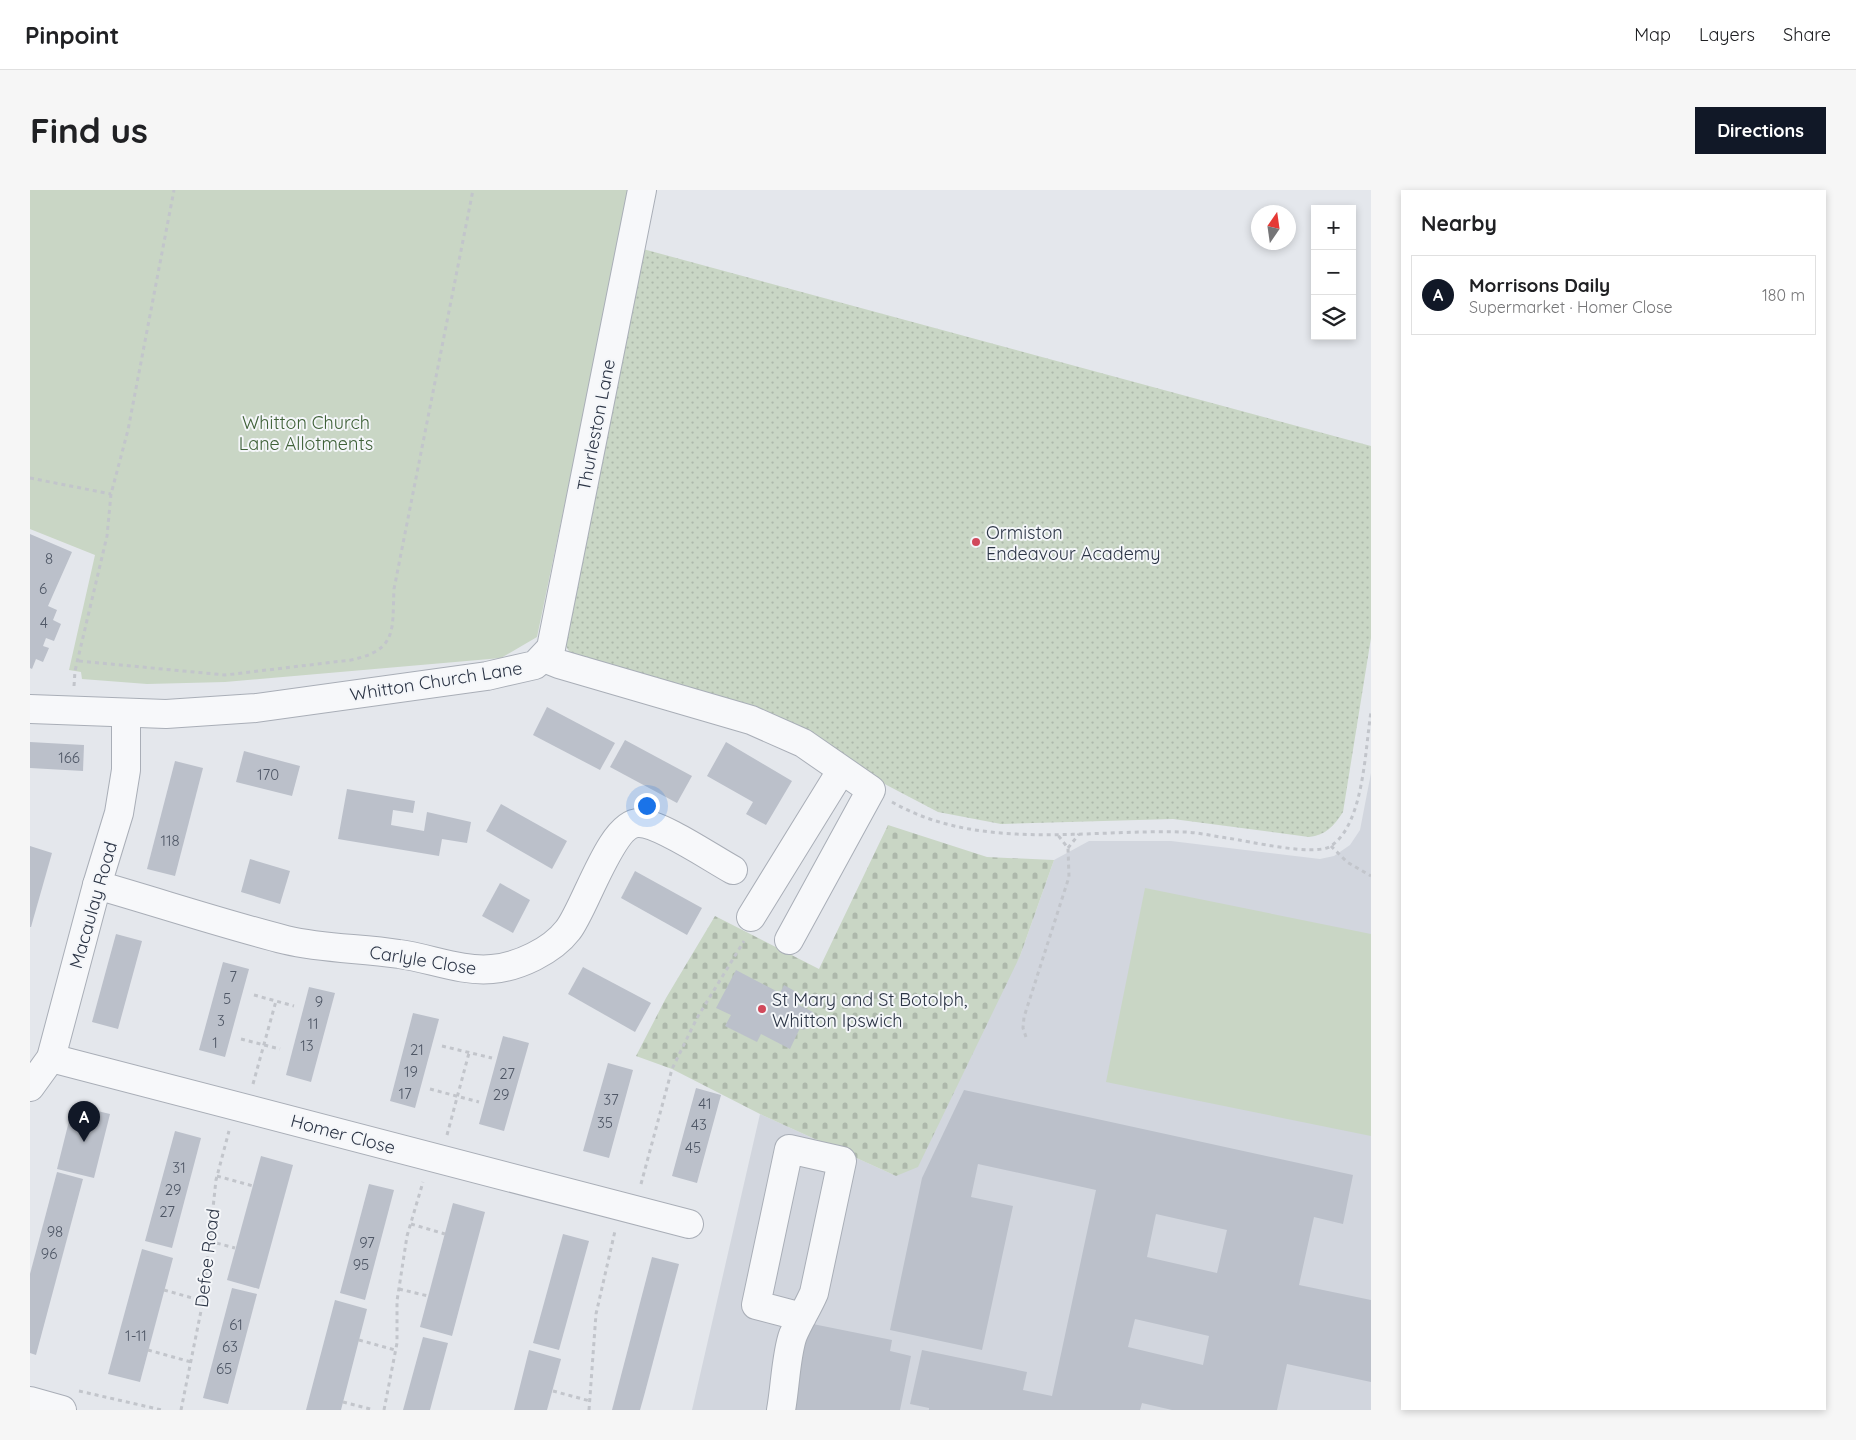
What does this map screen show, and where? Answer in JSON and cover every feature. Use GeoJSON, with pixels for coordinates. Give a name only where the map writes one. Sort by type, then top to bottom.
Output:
{"type":"FeatureCollection","features":[{"type":"Feature","properties":{"kind":"street","name":"Thurleston Lane"},"geometry":{"type":"LineString","coordinates":[[544,658],[551,648],[642,190]]}},
{"type":"Feature","properties":{"kind":"street","name":"Whitton Church Lane"},"geometry":{"type":"LineString","coordinates":[[30,709],[126,714],[212,713],[487,676],[535,665],[544,658],[751,720],[803,743],[871,790]]}},
{"type":"Feature","properties":{"kind":"street","name":"Macaulay Road"},"geometry":{"type":"LineString","coordinates":[[30,1087],[51,1058],[120,804],[126,770],[126,714]]}},
{"type":"Feature","properties":{"kind":"street"},"geometry":{"type":"LineString","coordinates":[[751,917],[841,771]]}},
{"type":"Feature","properties":{"kind":"street"},"geometry":{"type":"LineString","coordinates":[[789,940],[871,790]]}},
{"type":"Feature","properties":{"kind":"street","name":"Carlyle Close"},"geometry":{"type":"LineString","coordinates":[[97,884],[287,940],[326,948],[400,954],[468,968],[492,970],[513,965],[535,955],[568,931],[580,911],[614,841],[624,829],[637,822],[652,825],[733,870]]}},
{"type":"Feature","properties":{"kind":"street","name":"Homer Close"},"geometry":{"type":"LineString","coordinates":[[51,1058],[689,1224]]}},
{"type":"Feature","properties":{"kind":"street"},"geometry":{"type":"LineString","coordinates":[[781,1410],[792,1337],[802,1317],[814,1292],[842,1161],[789,1150],[756,1305],[802,1317]]}},
{"type":"Feature","properties":{"kind":"street"},"geometry":{"type":"LineString","coordinates":[[30,1402],[68,1400]]}},
{"type":"Feature","properties":{"kind":"path"},"geometry":{"type":"LineString","coordinates":[[174,190],[128,430],[112,494],[108,536],[79,661],[225,675],[372,656],[382,649],[389,638],[394,589],[473,190]]}},
{"type":"Feature","properties":{"kind":"path"},"geometry":{"type":"LineString","coordinates":[[30,478],[112,494]]}},
{"type":"Feature","properties":{"kind":"path"},"geometry":{"type":"LineString","coordinates":[[871,790],[899,806],[936,820],[972,829],[1020,835],[1184,832],[1285,848],[1315,850],[1331,846],[1342,836],[1352,818],[1371,712]]}},
{"type":"Feature","properties":{"kind":"path"},"geometry":{"type":"LineString","coordinates":[[1026,1037],[1022,1028],[1024,1017],[1069,877],[1068,848],[1057,833]]}},
{"type":"Feature","properties":{"kind":"path"},"geometry":{"type":"LineString","coordinates":[[1068,848],[1079,833]]}},
{"type":"Feature","properties":{"kind":"path"},"geometry":{"type":"LineString","coordinates":[[1331,846],[1347,862],[1371,876]]}},
{"type":"Feature","properties":{"kind":"path"},"geometry":{"type":"LineString","coordinates":[[588,1410],[596,1314],[672,1069],[697,1018],[749,933],[751,917]]}},
{"type":"Feature","properties":{"kind":"path"},"geometry":{"type":"LineString","coordinates":[[254,995],[294,1006]]}},
{"type":"Feature","properties":{"kind":"path"},"geometry":{"type":"LineString","coordinates":[[241,1108],[264,1045],[276,1001]]}},
{"type":"Feature","properties":{"kind":"path"},"geometry":{"type":"LineString","coordinates":[[241,1039],[280,1049]]}},
{"type":"Feature","properties":{"kind":"path"},"geometry":{"type":"LineString","coordinates":[[442,1046],[492,1058]]}},
{"type":"Feature","properties":{"kind":"path"},"geometry":{"type":"LineString","coordinates":[[384,1410],[395,1350],[399,1289],[411,1224],[457,1096],[469,1053]]}},
{"type":"Feature","properties":{"kind":"path"},"geometry":{"type":"LineString","coordinates":[[430,1089],[479,1102]]}},
{"type":"Feature","properties":{"kind":"path","name":"Defoe Road"},"geometry":{"type":"LineString","coordinates":[[181,1410],[204,1301],[217,1176],[241,1108]]}},
{"type":"Feature","properties":{"kind":"path"},"geometry":{"type":"LineString","coordinates":[[217,1176],[253,1186]]}},
{"type":"Feature","properties":{"kind":"path"},"geometry":{"type":"LineString","coordinates":[[411,1224],[445,1234]]}},
{"type":"Feature","properties":{"kind":"path"},"geometry":{"type":"LineString","coordinates":[[209,1241],[235,1248]]}},
{"type":"Feature","properties":{"kind":"path"},"geometry":{"type":"LineString","coordinates":[[399,1289],[428,1296]]}},
{"type":"Feature","properties":{"kind":"path"},"geometry":{"type":"LineString","coordinates":[[164,1290],[204,1301]]}},
{"type":"Feature","properties":{"kind":"path"},"geometry":{"type":"LineString","coordinates":[[359,1340],[395,1350]]}},
{"type":"Feature","properties":{"kind":"path"},"geometry":{"type":"LineString","coordinates":[[148,1350],[191,1362]]}},
{"type":"Feature","properties":{"kind":"path"},"geometry":{"type":"LineString","coordinates":[[553,1391],[590,1401]]}},
{"type":"Feature","properties":{"kind":"path"},"geometry":{"type":"LineString","coordinates":[[68,1400],[162,1410]]}},
{"type":"Feature","properties":{"kind":"path"},"geometry":{"type":"LineString","coordinates":[[343,1402],[374,1410]]}},
{"type":"Feature","properties":{"kind":"shaded area"},"geometry":{"type":"Polygon","coordinates":[[[1371,773],[1371,1410],[692,1410],[760,1114],[896,1176],[1020,956],[1054,860],[1089,841],[1171,841],[1320,859],[1334,856],[1350,845],[1360,830],[1371,773]]]}},
{"type":"Feature","properties":{"kind":"green space","name":"Whitton Church Lane Allotments"},"geometry":{"type":"Polygon","coordinates":[[[30,190],[628,190],[617,253],[537,637],[501,658],[225,682],[147,684],[82,679],[81,672],[69,670],[95,555],[30,529],[30,190]]]}},
{"type":"Feature","properties":{"kind":"green space","name":"Ormiston Endeavour Academy"},"geometry":{"type":"Polygon","coordinates":[[[643,249],[1371,446],[1371,638],[1343,812],[1336,822],[1325,832],[1309,837],[1173,819],[1001,824],[938,812],[856,769],[574,660],[562,639],[643,249]]]}},
{"type":"Feature","properties":{"kind":"green space"},"geometry":{"type":"Polygon","coordinates":[[[888,825],[987,857],[1054,860],[1020,956],[918,1167],[896,1176],[760,1114],[672,1069],[636,1056],[666,998],[715,916],[819,969],[888,825]]]}},
{"type":"Feature","properties":{"kind":"green space"},"geometry":{"type":"Polygon","coordinates":[[[1145,888],[1371,934],[1371,1136],[1106,1082],[1145,888]]]}},
{"type":"Feature","properties":{"kind":"building"},"geometry":{"type":"Polygon","coordinates":[[[30,534],[72,552],[48,606],[57,610],[53,620],[61,624],[54,641],[46,638],[43,646],[49,648],[43,662],[36,659],[32,669],[30,668],[30,534]]]}},
{"type":"Feature","properties":{"kind":"building"},"geometry":{"type":"Polygon","coordinates":[[[547,707],[615,743],[600,770],[533,735],[547,707]]]}},
{"type":"Feature","properties":{"kind":"building"},"geometry":{"type":"Polygon","coordinates":[[[625,740],[692,776],[677,803],[610,767],[625,740]]]}},
{"type":"Feature","properties":{"kind":"building"},"geometry":{"type":"Polygon","coordinates":[[[30,742],[84,745],[83,771],[30,768],[30,742]]]}},
{"type":"Feature","properties":{"kind":"building"},"geometry":{"type":"Polygon","coordinates":[[[726,742],[792,781],[766,825],[746,814],[753,802],[707,776],[726,742]]]}},
{"type":"Feature","properties":{"kind":"building"},"geometry":{"type":"Polygon","coordinates":[[[244,751],[300,766],[292,796],[236,782],[244,751]]]}},
{"type":"Feature","properties":{"kind":"building"},"geometry":{"type":"Polygon","coordinates":[[[175,761],[203,768],[175,876],[147,869],[175,761]]]}},
{"type":"Feature","properties":{"kind":"building"},"geometry":{"type":"Polygon","coordinates":[[[347,789],[415,801],[413,813],[393,810],[391,825],[424,831],[427,812],[471,822],[467,843],[442,839],[439,856],[338,839],[347,789]]]}},
{"type":"Feature","properties":{"kind":"building"},"geometry":{"type":"Polygon","coordinates":[[[501,804],[567,841],[552,869],[486,831],[501,804]]]}},
{"type":"Feature","properties":{"kind":"building"},"geometry":{"type":"Polygon","coordinates":[[[30,846],[52,853],[31,927],[30,927],[30,846]]]}},
{"type":"Feature","properties":{"kind":"building"},"geometry":{"type":"Polygon","coordinates":[[[250,859],[290,871],[280,904],[241,892],[250,859]]]}},
{"type":"Feature","properties":{"kind":"building"},"geometry":{"type":"Polygon","coordinates":[[[635,871],[702,908],[687,935],[621,898],[635,871]]]}},
{"type":"Feature","properties":{"kind":"building"},"geometry":{"type":"Polygon","coordinates":[[[500,883],[530,900],[513,933],[482,916],[500,883]]]}},
{"type":"Feature","properties":{"kind":"building"},"geometry":{"type":"Polygon","coordinates":[[[116,934],[142,941],[118,1029],[92,1022],[116,934]]]}},
{"type":"Feature","properties":{"kind":"building"},"geometry":{"type":"Polygon","coordinates":[[[223,962],[249,969],[225,1057],[199,1050],[223,962]]]}},
{"type":"Feature","properties":{"kind":"building"},"geometry":{"type":"Polygon","coordinates":[[[583,967],[651,1003],[635,1032],[568,994],[583,967]]]}},
{"type":"Feature","properties":{"kind":"building","name":"St Mary and St Botolph, Whitton Ipswich"},"geometry":{"type":"Polygon","coordinates":[[[736,970],[780,993],[784,985],[800,994],[795,1003],[813,1012],[804,1030],[800,1028],[790,1049],[761,1034],[757,1042],[725,1026],[731,1015],[716,1008],[736,970]]]}},
{"type":"Feature","properties":{"kind":"building"},"geometry":{"type":"Polygon","coordinates":[[[309,987],[335,993],[311,1082],[286,1075],[309,987]]]}},
{"type":"Feature","properties":{"kind":"building"},"geometry":{"type":"Polygon","coordinates":[[[413,1013],[439,1019],[415,1108],[390,1101],[413,1013]]]}},
{"type":"Feature","properties":{"kind":"building"},"geometry":{"type":"Polygon","coordinates":[[[503,1036],[529,1043],[504,1131],[479,1124],[503,1036]]]}},
{"type":"Feature","properties":{"kind":"building"},"geometry":{"type":"Polygon","coordinates":[[[608,1063],[633,1070],[609,1158],[583,1151],[608,1063]]]}},
{"type":"Feature","properties":{"kind":"building"},"geometry":{"type":"Polygon","coordinates":[[[696,1088],[721,1095],[697,1183],[672,1176],[696,1088]]]}},
{"type":"Feature","properties":{"kind":"building"},"geometry":{"type":"Polygon","coordinates":[[[964,1090],[1353,1175],[1343,1224],[1314,1217],[1299,1285],[1371,1300],[1371,1382],[1287,1364],[1277,1410],[1172,1410],[1142,1403],[1140,1410],[929,1410],[929,1408],[910,1404],[922,1350],[1027,1372],[1023,1390],[1052,1396],[1096,1190],[978,1164],[971,1197],[1013,1206],[982,1350],[890,1330],[922,1178],[964,1090]],[[1156,1214],[1147,1257],[1217,1273],[1227,1230],[1156,1214]],[[1135,1319],[1128,1347],[1203,1365],[1209,1336],[1135,1319]]]}},
{"type":"Feature","properties":{"kind":"building"},"geometry":{"type":"Polygon","coordinates":[[[73,1105],[110,1114],[94,1178],[57,1169],[73,1105]]]}},
{"type":"Feature","properties":{"kind":"building"},"geometry":{"type":"Polygon","coordinates":[[[175,1131],[201,1138],[172,1248],[145,1241],[175,1131]]]}},
{"type":"Feature","properties":{"kind":"building"},"geometry":{"type":"Polygon","coordinates":[[[261,1156],[293,1165],[259,1289],[227,1280],[261,1156]]]}},
{"type":"Feature","properties":{"kind":"building"},"geometry":{"type":"Polygon","coordinates":[[[57,1172],[83,1179],[36,1355],[30,1353],[30,1274],[57,1172]]]}},
{"type":"Feature","properties":{"kind":"building"},"geometry":{"type":"Polygon","coordinates":[[[369,1184],[394,1190],[365,1300],[340,1293],[369,1184]]]}},
{"type":"Feature","properties":{"kind":"building"},"geometry":{"type":"Polygon","coordinates":[[[453,1203],[485,1212],[452,1336],[420,1327],[453,1203]]]}},
{"type":"Feature","properties":{"kind":"building"},"geometry":{"type":"Polygon","coordinates":[[[563,1234],[589,1241],[559,1350],[533,1343],[563,1234]]]}},
{"type":"Feature","properties":{"kind":"building"},"geometry":{"type":"Polygon","coordinates":[[[142,1249],[173,1258],[140,1382],[108,1374],[142,1249]]]}},
{"type":"Feature","properties":{"kind":"building"},"geometry":{"type":"Polygon","coordinates":[[[652,1257],[679,1264],[640,1410],[612,1410],[652,1257]]]}},
{"type":"Feature","properties":{"kind":"building"},"geometry":{"type":"Polygon","coordinates":[[[232,1288],[257,1294],[228,1404],[203,1398],[232,1288]]]}},
{"type":"Feature","properties":{"kind":"building"},"geometry":{"type":"Polygon","coordinates":[[[335,1300],[367,1309],[341,1410],[306,1410],[335,1300]]]}},
{"type":"Feature","properties":{"kind":"building"},"geometry":{"type":"Polygon","coordinates":[[[798,1321],[892,1340],[890,1351],[911,1356],[900,1410],[780,1410],[798,1321]]]}},
{"type":"Feature","properties":{"kind":"building"},"geometry":{"type":"Polygon","coordinates":[[[423,1337],[448,1343],[430,1410],[403,1410],[423,1337]]]}},
{"type":"Feature","properties":{"kind":"building"},"geometry":{"type":"Polygon","coordinates":[[[529,1350],[561,1359],[547,1410],[514,1410],[529,1350]]]}},
{"type":"Feature","properties":{"kind":"place","name":"Ormiston Endeavour Academy"},"geometry":{"type":"Point","coordinates":[976,542]}},
{"type":"Feature","properties":{"kind":"place","name":"St Mary and St Botolph, Whitton Ipswich"},"geometry":{"type":"Point","coordinates":[762,1009]}},
{"type":"Feature","properties":{"kind":"place","name":"Morrisons Daily"},"geometry":{"type":"Point","coordinates":[84,1142]}}]}
